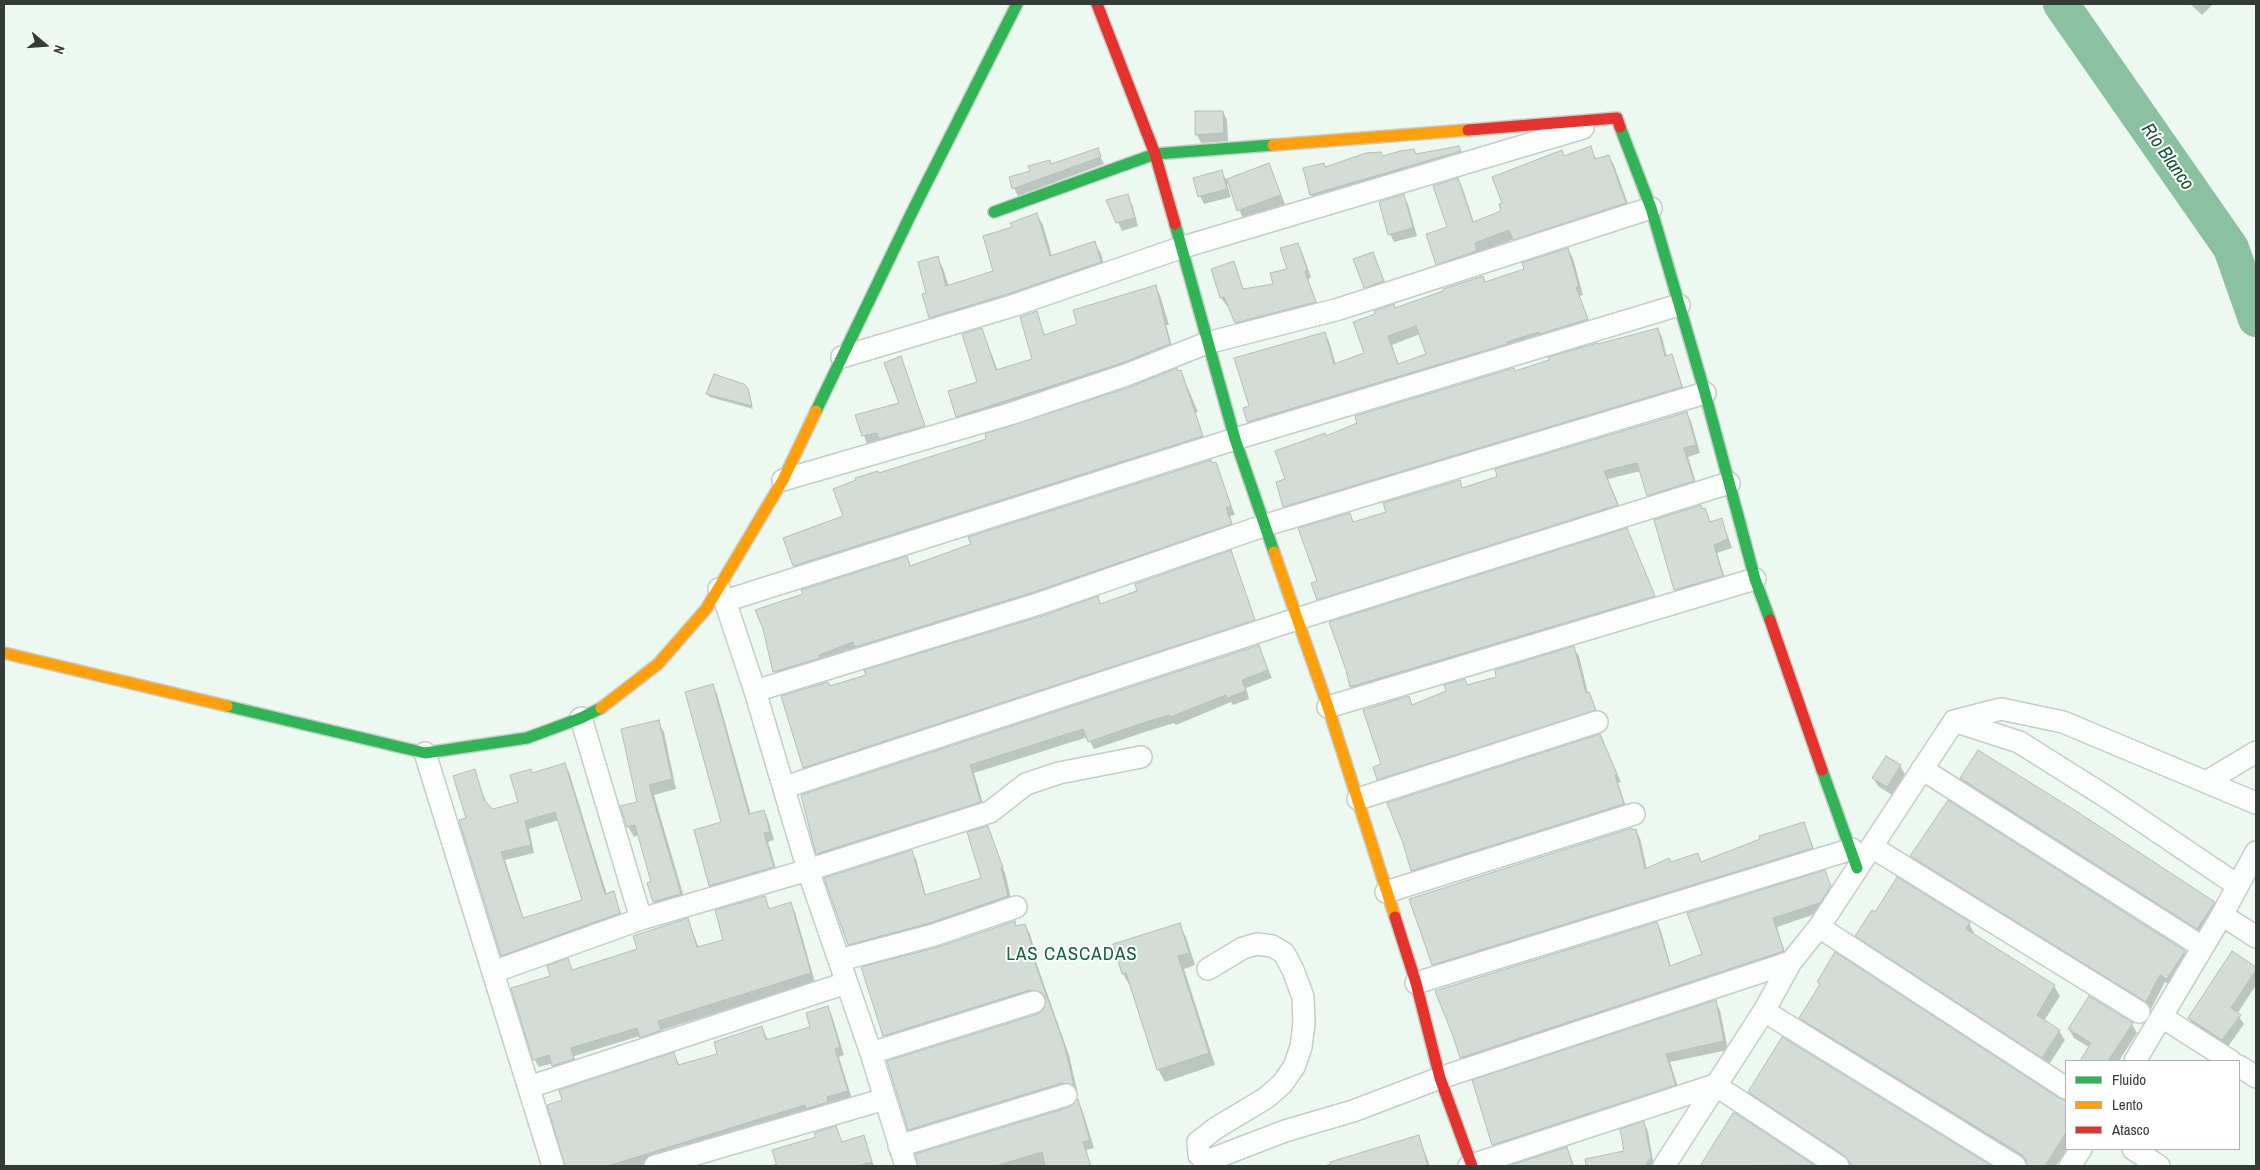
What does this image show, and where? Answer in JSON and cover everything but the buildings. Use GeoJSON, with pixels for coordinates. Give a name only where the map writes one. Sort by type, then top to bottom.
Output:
{"type":"FeatureCollection","features":[{"type":"Feature","properties":{"kind":"street"},"geometry":{"type":"LineString","coordinates":[[4,653],[424,753],[527,738],[581,718],[606,705],[658,664],[706,609],[722,594],[783,480],[913,210],[1017,4]]}},
{"type":"Feature","properties":{"kind":"street"},"geometry":{"type":"LineString","coordinates":[[1097,4],[1155,154],[1235,438],[1266,524],[1358,799],[1416,983],[1440,1078],[1471,1166],[1715,1085]]}},
{"type":"Feature","properties":{"kind":"street"},"geometry":{"type":"LineString","coordinates":[[842,357],[1012,306],[1180,248],[1617,118]]}},
{"type":"Feature","properties":{"kind":"street"},"geometry":{"type":"LineString","coordinates":[[994,212],[1155,154],[1617,118]]}},
{"type":"Feature","properties":{"kind":"street"},"geometry":{"type":"LineString","coordinates":[[1617,118],[1651,208],[1705,393],[1728,483],[1756,579],[1860,854],[2139,1012]]}},
{"type":"Feature","properties":{"kind":"street"},"geometry":{"type":"LineString","coordinates":[[783,480],[1019,411],[1139,370],[1207,343],[1338,309],[1651,208]]}},
{"type":"Feature","properties":{"kind":"street"},"geometry":{"type":"LineString","coordinates":[[722,594],[1679,305]]}},
{"type":"Feature","properties":{"kind":"street"},"geometry":{"type":"LineString","coordinates":[[755,691],[1038,604],[1266,524],[1705,393]]}},
{"type":"Feature","properties":{"kind":"street"},"geometry":{"type":"LineString","coordinates":[[785,787],[1297,619],[1728,483]]}},
{"type":"Feature","properties":{"kind":"street"},"geometry":{"type":"LineString","coordinates":[[1328,707],[1756,579]]}},
{"type":"Feature","properties":{"kind":"street"},"geometry":{"type":"LineString","coordinates":[[722,594],[785,787],[808,870],[871,1053],[906,1166]]}},
{"type":"Feature","properties":{"kind":"street"},"geometry":{"type":"LineString","coordinates":[[1664,1166],[1764,1011],[1791,962],[1819,927],[1860,854],[1922,769],[1954,721],[2000,709],[2063,722],[2256,803]]}},
{"type":"Feature","properties":{"kind":"street"},"geometry":{"type":"LineString","coordinates":[[581,718],[641,919]]}},
{"type":"Feature","properties":{"kind":"street"},"geometry":{"type":"LineString","coordinates":[[1954,721],[2019,742],[2108,798],[2237,885]]}},
{"type":"Feature","properties":{"kind":"street"},"geometry":{"type":"LineString","coordinates":[[1358,799],[1597,722]]}},
{"type":"Feature","properties":{"kind":"street"},"geometry":{"type":"LineString","coordinates":[[2206,782],[2256,752]]}},
{"type":"Feature","properties":{"kind":"street"},"geometry":{"type":"LineString","coordinates":[[424,753],[553,1166]]}},
{"type":"Feature","properties":{"kind":"street"},"geometry":{"type":"LineString","coordinates":[[493,972],[641,919],[808,870],[990,812],[1026,784],[1058,773],[1141,757]]}},
{"type":"Feature","properties":{"kind":"street"},"geometry":{"type":"LineString","coordinates":[[1922,769],[2193,941]]}},
{"type":"Feature","properties":{"kind":"street"},"geometry":{"type":"LineString","coordinates":[[1386,892],[1634,814]]}},
{"type":"Feature","properties":{"kind":"street"},"geometry":{"type":"LineString","coordinates":[[2136,1060],[2222,915],[2256,852]]}},
{"type":"Feature","properties":{"kind":"street"},"geometry":{"type":"LineString","coordinates":[[1416,983],[1860,854]]}},
{"type":"Feature","properties":{"kind":"street"},"geometry":{"type":"LineString","coordinates":[[840,960],[934,935],[1016,906]]}},
{"type":"Feature","properties":{"kind":"street"},"geometry":{"type":"LineString","coordinates":[[2222,915],[2256,937]]}},
{"type":"Feature","properties":{"kind":"street"},"geometry":{"type":"LineString","coordinates":[[1819,927],[2065,1087]]}},
{"type":"Feature","properties":{"kind":"street"},"geometry":{"type":"LineString","coordinates":[[1208,969],[1243,948],[1257,944],[1272,946],[1284,953],[1293,970],[1302,998],[1304,1022],[1301,1047],[1294,1067],[1282,1084],[1266,1098],[1202,1138],[1197,1148],[1199,1155],[1204,1159],[1212,1160],[1285,1131],[1353,1111],[1440,1078],[1791,962]]}},
{"type":"Feature","properties":{"kind":"street"},"geometry":{"type":"LineString","coordinates":[[528,1087],[846,983]]}},
{"type":"Feature","properties":{"kind":"street"},"geometry":{"type":"LineString","coordinates":[[871,1053],[1034,1002]]}},
{"type":"Feature","properties":{"kind":"street"},"geometry":{"type":"LineString","coordinates":[[1764,1011],[2016,1166]]}},
{"type":"Feature","properties":{"kind":"street"},"geometry":{"type":"LineString","coordinates":[[2162,1016],[2230,1060]]}},
{"type":"Feature","properties":{"kind":"street"},"geometry":{"type":"LineString","coordinates":[[2240,1067],[2256,1077]]}},
{"type":"Feature","properties":{"kind":"street"},"geometry":{"type":"LineString","coordinates":[[1715,1085],[1838,1166]]}},
{"type":"Feature","properties":{"kind":"street"},"geometry":{"type":"LineString","coordinates":[[899,1146],[1066,1095]]}},
{"type":"Feature","properties":{"kind":"street"},"geometry":{"type":"LineString","coordinates":[[655,1166],[885,1099]]}},
{"type":"Feature","properties":{"kind":"street"},"geometry":{"type":"LineString","coordinates":[[2070,1166],[2080,1150]]}},
{"type":"Feature","properties":{"kind":"street"},"geometry":{"type":"LineString","coordinates":[[2135,1150],[2159,1166]]}},
{"type":"Feature","properties":{"kind":"waterway","name":"Río Blanco"},"geometry":{"type":"LineString","coordinates":[[2061,4],[2231,248],[2256,319]]}},
{"type":"Feature","properties":{"kind":"traffic: fast"},"geometry":{"type":"LineString","coordinates":[[816,411],[913,210],[1017,4]]}},
{"type":"Feature","properties":{"kind":"traffic: fast"},"geometry":{"type":"LineString","coordinates":[[1620,127],[1651,208],[1705,393],[1755,579],[1770,620]]}},
{"type":"Feature","properties":{"kind":"traffic: fast"},"geometry":{"type":"LineString","coordinates":[[994,212],[1155,154],[1273,145]]}},
{"type":"Feature","properties":{"kind":"traffic: fast"},"geometry":{"type":"LineString","coordinates":[[1175,224],[1235,439],[1274,552]]}},
{"type":"Feature","properties":{"kind":"traffic: fast"},"geometry":{"type":"LineString","coordinates":[[227,706],[425,753],[527,738],[581,718],[601,708]]}},
{"type":"Feature","properties":{"kind":"traffic: fast"},"geometry":{"type":"LineString","coordinates":[[1822,770],[1857,868]]}},
{"type":"Feature","properties":{"kind":"traffic: slow"},"geometry":{"type":"LineString","coordinates":[[1273,145],[1468,130]]}},
{"type":"Feature","properties":{"kind":"traffic: slow"},"geometry":{"type":"LineString","coordinates":[[601,708],[658,664],[706,609],[783,480],[816,411]]}},
{"type":"Feature","properties":{"kind":"traffic: slow"},"geometry":{"type":"LineString","coordinates":[[1274,552],[1328,707],[1395,917]]}},
{"type":"Feature","properties":{"kind":"traffic: slow"},"geometry":{"type":"LineString","coordinates":[[4,653],[227,706]]}},
{"type":"Feature","properties":{"kind":"traffic: jam"},"geometry":{"type":"LineString","coordinates":[[1097,4],[1155,154],[1175,224]]}},
{"type":"Feature","properties":{"kind":"traffic: jam"},"geometry":{"type":"LineString","coordinates":[[1468,130],[1617,118],[1620,127]]}},
{"type":"Feature","properties":{"kind":"traffic: jam"},"geometry":{"type":"LineString","coordinates":[[1770,620],[1822,770]]}},
{"type":"Feature","properties":{"kind":"traffic: jam"},"geometry":{"type":"LineString","coordinates":[[1395,917],[1416,983],[1440,1078],[1472,1166]]}},
{"type":"Feature","properties":{"kind":"district","name":"LAS CASCADAS"},"geometry":{"type":"Point","coordinates":[1072,955]}}]}
